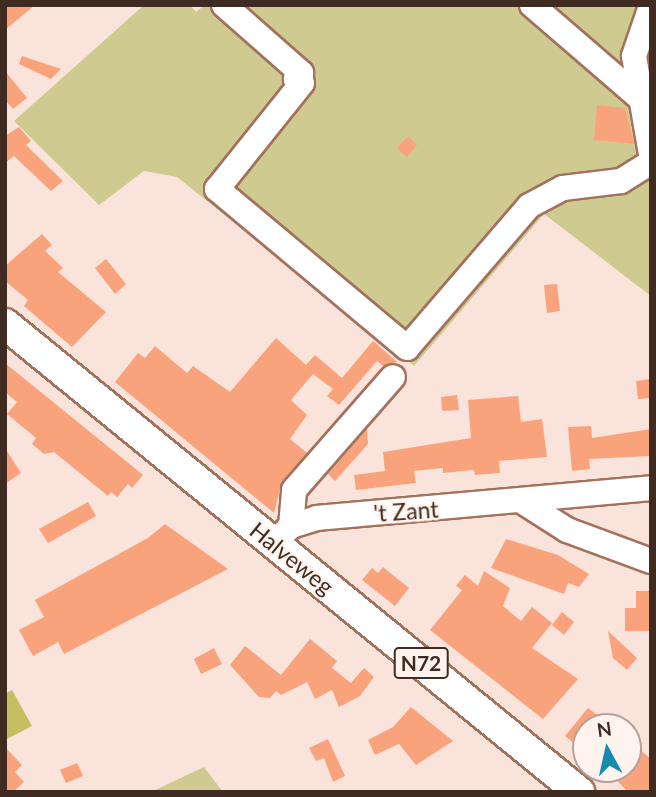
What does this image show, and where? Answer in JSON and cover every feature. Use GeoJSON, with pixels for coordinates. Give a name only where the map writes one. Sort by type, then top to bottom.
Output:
{"type":"FeatureCollection","features":[{"type":"Feature","properties":{"kind":"main road","name":"Halveweg"},"geometry":{"type":"LineString","coordinates":[[5,324],[283,535],[579,792]]}},
{"type":"Feature","properties":{"kind":"street"},"geometry":{"type":"LineString","coordinates":[[532,5],[642,100]]}},
{"type":"Feature","properties":{"kind":"street"},"geometry":{"type":"LineString","coordinates":[[651,6],[634,56],[651,153]]}},
{"type":"Feature","properties":{"kind":"street"},"geometry":{"type":"LineString","coordinates":[[239,10],[302,73],[296,79],[302,83],[217,189],[407,348],[529,205],[563,188],[621,181],[651,162]]}},
{"type":"Feature","properties":{"kind":"street"},"geometry":{"type":"LineString","coordinates":[[283,535],[294,490],[393,377]]}},
{"type":"Feature","properties":{"kind":"street","name":"'t Zant"},"geometry":{"type":"LineString","coordinates":[[283,535],[317,518],[523,502],[651,488]]}},
{"type":"Feature","properties":{"kind":"street"},"geometry":{"type":"LineString","coordinates":[[523,502],[567,530],[651,561]]}},
{"type":"Feature","properties":{"kind":"shaded area"},"geometry":{"type":"Polygon","coordinates":[[[144,5],[190,5],[196,12],[205,5],[651,5],[651,296],[544,214],[414,366],[177,177],[144,171],[99,205],[14,121],[144,5]]]}},
{"type":"Feature","properties":{"kind":"shaded area"},"geometry":{"type":"Polygon","coordinates":[[[12,690],[32,726],[5,740],[5,694],[12,690]]]}},
{"type":"Feature","properties":{"kind":"shaded area"},"geometry":{"type":"Polygon","coordinates":[[[204,767],[223,792],[151,792],[204,767]]]}},
{"type":"Feature","properties":{"kind":"building"},"geometry":{"type":"Polygon","coordinates":[[[5,5],[35,5],[5,30],[5,5]]]}},
{"type":"Feature","properties":{"kind":"building"},"geometry":{"type":"Polygon","coordinates":[[[22,56],[61,69],[51,79],[19,64],[22,56]]]}},
{"type":"Feature","properties":{"kind":"building"},"geometry":{"type":"Polygon","coordinates":[[[5,71],[27,98],[13,109],[5,100],[5,71]]]}},
{"type":"Feature","properties":{"kind":"building"},"geometry":{"type":"Polygon","coordinates":[[[597,105],[625,108],[634,144],[594,140],[597,105]]]}},
{"type":"Feature","properties":{"kind":"building"},"geometry":{"type":"Polygon","coordinates":[[[19,127],[31,141],[26,145],[63,181],[51,191],[14,156],[5,163],[5,136],[19,127]]]}},
{"type":"Feature","properties":{"kind":"building"},"geometry":{"type":"Polygon","coordinates":[[[408,136],[417,145],[407,157],[397,148],[408,136]]]}},
{"type":"Feature","properties":{"kind":"building"},"geometry":{"type":"Polygon","coordinates":[[[42,234],[52,245],[45,251],[63,268],[58,272],[106,312],[72,347],[24,306],[28,300],[5,281],[5,266],[42,234]]]}},
{"type":"Feature","properties":{"kind":"building"},"geometry":{"type":"Polygon","coordinates":[[[106,259],[126,284],[115,294],[95,268],[106,259]]]}},
{"type":"Feature","properties":{"kind":"building"},"geometry":{"type":"Polygon","coordinates":[[[557,284],[560,311],[547,313],[544,285],[557,284]]]}},
{"type":"Feature","properties":{"kind":"building"},"geometry":{"type":"Polygon","coordinates":[[[276,338],[306,365],[315,355],[342,378],[373,341],[397,362],[383,366],[377,361],[339,405],[327,396],[333,389],[313,374],[291,400],[307,415],[290,439],[307,453],[282,481],[274,513],[115,382],[138,353],[145,358],[155,346],[187,373],[193,366],[230,392],[276,338]]]}},
{"type":"Feature","properties":{"kind":"building"},"geometry":{"type":"Polygon","coordinates":[[[5,363],[143,475],[132,488],[128,484],[117,497],[111,492],[108,496],[54,452],[44,454],[32,444],[36,438],[7,414],[17,402],[5,392],[5,363]]]}},
{"type":"Feature","properties":{"kind":"building"},"geometry":{"type":"Polygon","coordinates":[[[651,379],[651,398],[638,399],[636,381],[651,379]]]}},
{"type":"Feature","properties":{"kind":"building"},"geometry":{"type":"Polygon","coordinates":[[[457,395],[459,410],[442,411],[441,397],[457,395]]]}},
{"type":"Feature","properties":{"kind":"building"},"geometry":{"type":"Polygon","coordinates":[[[518,396],[521,422],[542,419],[547,457],[499,461],[500,473],[475,475],[474,470],[443,473],[443,468],[414,471],[416,483],[356,490],[354,475],[385,471],[383,452],[471,438],[468,400],[518,396]]]}},
{"type":"Feature","properties":{"kind":"building"},"geometry":{"type":"Polygon","coordinates":[[[591,426],[592,438],[651,429],[651,456],[589,459],[590,469],[572,471],[568,427],[591,426]]]}},
{"type":"Feature","properties":{"kind":"building"},"geometry":{"type":"Polygon","coordinates":[[[367,429],[368,444],[335,481],[328,474],[367,429]]]}},
{"type":"Feature","properties":{"kind":"building"},"geometry":{"type":"Polygon","coordinates":[[[5,448],[21,473],[5,484],[5,448]]]}},
{"type":"Feature","properties":{"kind":"building"},"geometry":{"type":"Polygon","coordinates":[[[88,502],[96,516],[48,543],[39,529],[88,502]]]}},
{"type":"Feature","properties":{"kind":"building"},"geometry":{"type":"Polygon","coordinates":[[[165,524],[228,569],[64,654],[58,642],[33,656],[19,630],[44,617],[35,600],[148,538],[165,524]]]}},
{"type":"Feature","properties":{"kind":"building"},"geometry":{"type":"Polygon","coordinates":[[[506,539],[558,555],[589,574],[579,587],[568,583],[564,594],[491,568],[506,539]]]}},
{"type":"Feature","properties":{"kind":"building"},"geometry":{"type":"Polygon","coordinates":[[[383,567],[409,588],[395,606],[362,580],[372,568],[378,573],[383,567]]]}},
{"type":"Feature","properties":{"kind":"building"},"geometry":{"type":"Polygon","coordinates":[[[484,571],[510,588],[503,606],[521,621],[532,607],[552,623],[532,648],[578,679],[543,719],[430,630],[462,590],[456,586],[465,575],[478,586],[484,571]]]}},
{"type":"Feature","properties":{"kind":"building"},"geometry":{"type":"Polygon","coordinates":[[[636,591],[651,591],[651,631],[625,631],[625,608],[636,608],[636,591]]]}},
{"type":"Feature","properties":{"kind":"building"},"geometry":{"type":"Polygon","coordinates":[[[562,612],[574,622],[564,635],[552,625],[562,612]]]}},
{"type":"Feature","properties":{"kind":"building"},"geometry":{"type":"Polygon","coordinates":[[[608,631],[637,658],[627,670],[613,658],[608,631]]]}},
{"type":"Feature","properties":{"kind":"building"},"geometry":{"type":"Polygon","coordinates":[[[310,639],[337,661],[332,668],[351,683],[364,668],[374,677],[360,696],[339,707],[332,690],[315,699],[307,682],[281,695],[276,691],[270,698],[259,697],[230,665],[245,646],[281,675],[310,639]]]}},
{"type":"Feature","properties":{"kind":"building"},"geometry":{"type":"Polygon","coordinates":[[[214,648],[222,664],[201,674],[194,659],[214,648]]]}},
{"type":"Feature","properties":{"kind":"building"},"geometry":{"type":"Polygon","coordinates":[[[411,707],[453,741],[416,765],[399,744],[375,755],[368,740],[393,727],[411,707]]]}},
{"type":"Feature","properties":{"kind":"building"},"geometry":{"type":"Polygon","coordinates":[[[572,727],[572,742],[565,736],[572,727]]]}},
{"type":"Feature","properties":{"kind":"building"},"geometry":{"type":"Polygon","coordinates":[[[328,739],[345,776],[333,782],[324,758],[316,761],[309,748],[328,739]]]}},
{"type":"Feature","properties":{"kind":"building"},"geometry":{"type":"Polygon","coordinates":[[[5,747],[22,765],[15,772],[24,782],[13,792],[5,792],[5,747]]]}},
{"type":"Feature","properties":{"kind":"building"},"geometry":{"type":"Polygon","coordinates":[[[642,752],[651,759],[651,792],[628,792],[619,783],[642,783],[642,752]]]}},
{"type":"Feature","properties":{"kind":"building"},"geometry":{"type":"Polygon","coordinates":[[[77,763],[83,776],[66,783],[60,770],[77,763]]]}}]}
